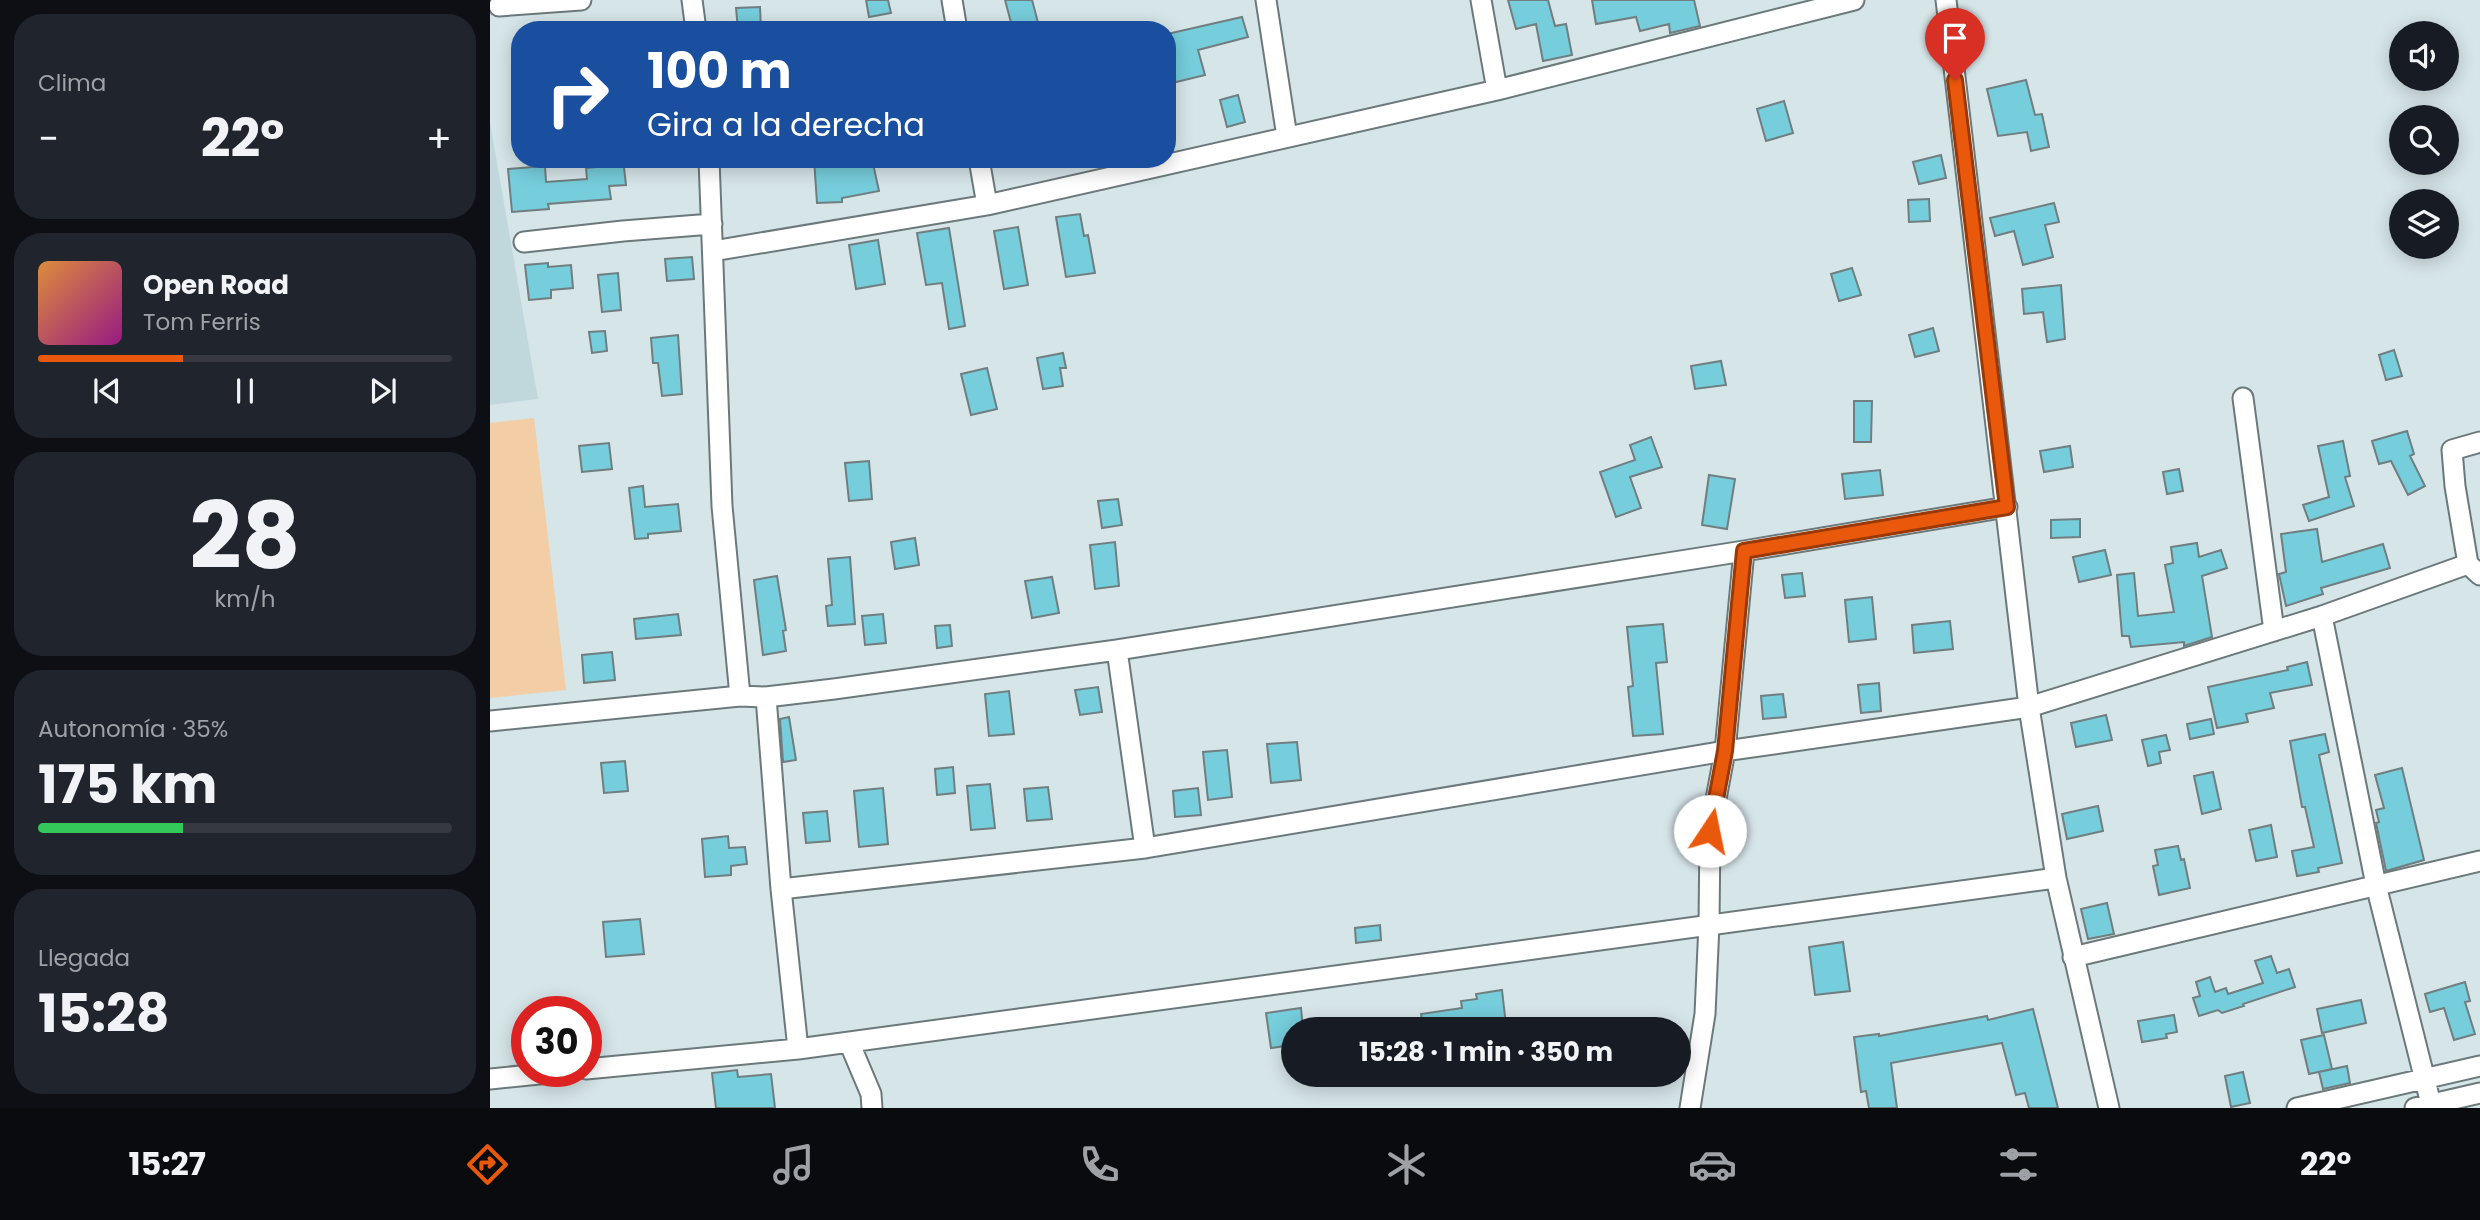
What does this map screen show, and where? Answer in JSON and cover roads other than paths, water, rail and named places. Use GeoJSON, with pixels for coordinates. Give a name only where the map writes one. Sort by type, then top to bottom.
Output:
{"type":"FeatureCollection","features":[{"type":"Feature","properties":{"kind":"street"},"geometry":{"type":"LineString","coordinates":[[499,6],[581,0]]}},
{"type":"Feature","properties":{"kind":"street"},"geometry":{"type":"LineString","coordinates":[[692,0],[695,21]]}},
{"type":"Feature","properties":{"kind":"street"},"geometry":{"type":"LineString","coordinates":[[952,0],[956,21]]}},
{"type":"Feature","properties":{"kind":"street"},"geometry":{"type":"LineString","coordinates":[[1266,0],[1286,137]]}},
{"type":"Feature","properties":{"kind":"street"},"geometry":{"type":"LineString","coordinates":[[1481,0],[1497,90]]}},
{"type":"Feature","properties":{"kind":"street"},"geometry":{"type":"LineString","coordinates":[[1176,162],[1497,90],[1799,7],[1854,0]]}},
{"type":"Feature","properties":{"kind":"street"},"geometry":{"type":"LineString","coordinates":[[1946,0],[2029,707],[2056,878],[2109,1108]]}},
{"type":"Feature","properties":{"kind":"street"},"geometry":{"type":"LineString","coordinates":[[709,168],[722,506],[740,696]]}},
{"type":"Feature","properties":{"kind":"street"},"geometry":{"type":"LineString","coordinates":[[981,168],[987,205]]}},
{"type":"Feature","properties":{"kind":"street"},"geometry":{"type":"LineString","coordinates":[[713,251],[987,205],[1150,168]]}},
{"type":"Feature","properties":{"kind":"street"},"geometry":{"type":"LineString","coordinates":[[524,242],[623,230],[712,224]]}},
{"type":"Feature","properties":{"kind":"street"},"geometry":{"type":"LineString","coordinates":[[2243,398],[2274,631]]}},
{"type":"Feature","properties":{"kind":"street"},"geometry":{"type":"LineString","coordinates":[[781,889],[1145,848],[1725,751],[2029,707],[2474,569],[2455,486],[2452,450],[2480,442]]}},
{"type":"Feature","properties":{"kind":"street"},"geometry":{"type":"LineString","coordinates":[[490,721],[740,696],[766,697],[1116,650],[2007,507]]}},
{"type":"Feature","properties":{"kind":"street"},"geometry":{"type":"LineString","coordinates":[[1690,1108],[1705,1014],[1710,831],[1725,751],[1744,551]]}},
{"type":"Feature","properties":{"kind":"street"},"geometry":{"type":"LineString","coordinates":[[2322,616],[2376,885],[2424,1079],[2426,1107],[2480,1093]]}},
{"type":"Feature","properties":{"kind":"street"},"geometry":{"type":"LineString","coordinates":[[1116,650],[1145,848]]}},
{"type":"Feature","properties":{"kind":"street"},"geometry":{"type":"LineString","coordinates":[[766,697],[781,889],[798,1049]]}},
{"type":"Feature","properties":{"kind":"street"},"geometry":{"type":"LineString","coordinates":[[2073,957],[2480,861]]}},
{"type":"Feature","properties":{"kind":"street"},"geometry":{"type":"LineString","coordinates":[[602,1067],[798,1049],[2056,878]]}},
{"type":"Feature","properties":{"kind":"street"},"geometry":{"type":"LineString","coordinates":[[849,1042],[871,1094],[872,1108]]}},
{"type":"Feature","properties":{"kind":"street"},"geometry":{"type":"LineString","coordinates":[[2297,1108],[2480,1066]]}},
{"type":"Feature","properties":{"kind":"street"},"geometry":{"type":"LineString","coordinates":[[490,1079],[511,1077]]}}]}
